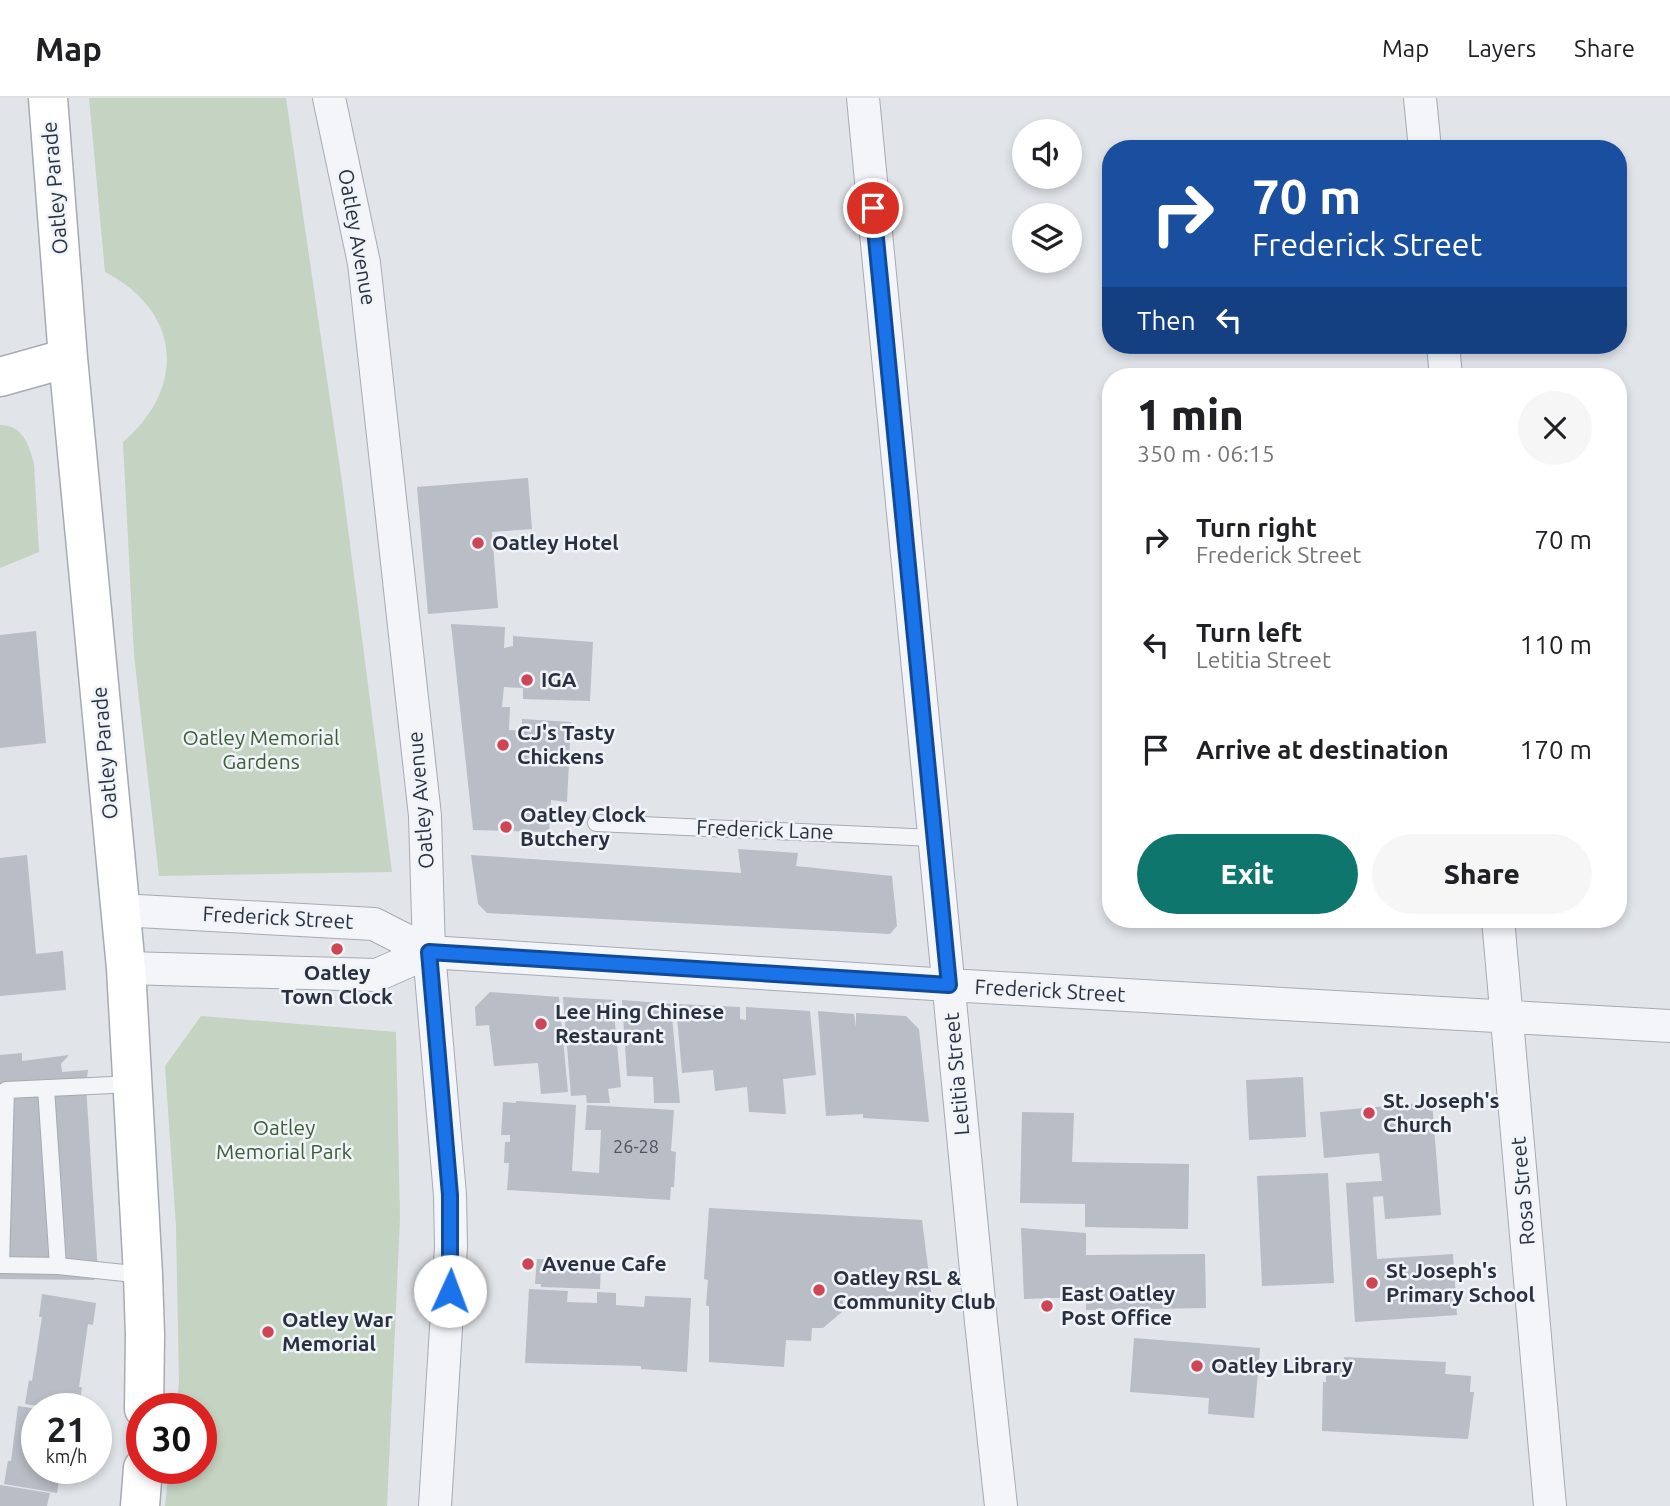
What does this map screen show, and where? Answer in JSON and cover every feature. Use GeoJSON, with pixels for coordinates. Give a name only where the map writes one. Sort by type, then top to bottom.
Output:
{"type":"FeatureCollection","features":[{"type":"Feature","properties":{"kind":"street","name":"Oatley Parade"},"geometry":{"type":"LineString","coordinates":[[48,98],[68,358],[126,968],[143,1275],[144,1393]]}},
{"type":"Feature","properties":{"kind":"street","name":"Oatley Avenue"},"geometry":{"type":"LineString","coordinates":[[329,98],[364,263],[425,816],[429,952],[450,1195],[451,1247],[435,1506]]}},
{"type":"Feature","properties":{"kind":"street","name":"Letitia Street"},"geometry":{"type":"LineString","coordinates":[[863,98],[933,838],[1001,1506]]}},
{"type":"Feature","properties":{"kind":"street"},"geometry":{"type":"LineString","coordinates":[[1420,98],[1424,140]]}},
{"type":"Feature","properties":{"kind":"street"},"geometry":{"type":"LineString","coordinates":[[0,377],[68,358]]}},
{"type":"Feature","properties":{"kind":"street","name":"Frederick Street"},"geometry":{"type":"LineString","coordinates":[[120,909],[374,924],[429,952],[1670,1026]]}},
{"type":"Feature","properties":{"kind":"street","name":"Rosa Street"},"geometry":{"type":"LineString","coordinates":[[1499,928],[1550,1506]]}},
{"type":"Feature","properties":{"kind":"street","name":"Frederick Street"},"geometry":{"type":"LineString","coordinates":[[126,968],[377,975],[429,952]]}},
{"type":"Feature","properties":{"kind":"street"},"geometry":{"type":"LineString","coordinates":[[140,1506],[142,1484]]}},
{"type":"Feature","properties":{"kind":"lane","name":"Frederick Lane"},"geometry":{"type":"LineString","coordinates":[[596,823],[933,838]]}},
{"type":"Feature","properties":{"kind":"lane"},"geometry":{"type":"LineString","coordinates":[[133,1084],[6,1090],[1,1265],[58,1266],[143,1275]]}},
{"type":"Feature","properties":{"kind":"lane"},"geometry":{"type":"LineString","coordinates":[[46,1088],[58,1266]]}},
{"type":"Feature","properties":{"kind":"green space","name":"Oatley Memorial Gardens"},"geometry":{"type":"Polygon","coordinates":[[[89,98],[286,98],[342,482],[392,872],[159,876],[134,655],[123,442],[144,421],[158,398],[165,374],[166,351],[161,328],[149,307],[130,288],[105,272],[89,98]]]}},
{"type":"Feature","properties":{"kind":"green space"},"geometry":{"type":"Polygon","coordinates":[[[0,425],[20,432],[32,457],[39,552],[0,568],[0,425]]]}},
{"type":"Feature","properties":{"kind":"green space","name":"Oatley Memorial Park"},"geometry":{"type":"Polygon","coordinates":[[[201,1016],[396,1032],[400,1219],[387,1506],[165,1506],[167,1484],[217,1484],[217,1393],[178,1393],[176,1227],[165,1066],[201,1016]]]}},
{"type":"Feature","properties":{"kind":"building"},"geometry":{"type":"Polygon","coordinates":[[[528,478],[532,529],[492,532],[498,608],[428,614],[417,487],[528,478]]]}},
{"type":"Feature","properties":{"kind":"building"},"geometry":{"type":"Polygon","coordinates":[[[451,624],[505,627],[504,648],[513,646],[513,636],[593,642],[590,701],[523,699],[523,688],[504,687],[502,707],[510,707],[509,730],[522,731],[522,719],[571,722],[567,802],[551,800],[549,832],[473,830],[451,624]]]}},
{"type":"Feature","properties":{"kind":"building"},"geometry":{"type":"Polygon","coordinates":[[[36,631],[46,743],[0,748],[0,635],[36,631]]]}},
{"type":"Feature","properties":{"kind":"building"},"geometry":{"type":"Polygon","coordinates":[[[738,849],[798,853],[796,866],[892,876],[897,926],[890,934],[487,913],[478,904],[471,855],[741,873],[738,849]]]}},
{"type":"Feature","properties":{"kind":"building"},"geometry":{"type":"Polygon","coordinates":[[[27,855],[36,954],[63,951],[66,990],[0,996],[0,858],[27,855]]]}},
{"type":"Feature","properties":{"kind":"building","name":"Oatley Town Clock"},"geometry":{"type":"Polygon","coordinates":[[[332,944],[343,944],[343,954],[332,954],[332,944]]]}},
{"type":"Feature","properties":{"kind":"building"},"geometry":{"type":"Polygon","coordinates":[[[490,992],[559,997],[568,1092],[541,1094],[538,1063],[494,1066],[489,1025],[476,1026],[475,1007],[490,992]]]}},
{"type":"Feature","properties":{"kind":"building"},"geometry":{"type":"Polygon","coordinates":[[[563,997],[615,1000],[621,1087],[608,1089],[610,1103],[587,1103],[586,1095],[571,1096],[563,997]]]}},
{"type":"Feature","properties":{"kind":"building"},"geometry":{"type":"Polygon","coordinates":[[[622,1000],[673,1004],[680,1103],[654,1103],[653,1077],[627,1076],[622,1000]]]}},
{"type":"Feature","properties":{"kind":"building"},"geometry":{"type":"Polygon","coordinates":[[[678,1004],[740,1007],[740,1019],[746,1020],[746,1007],[810,1011],[816,1075],[783,1079],[786,1114],[749,1112],[747,1087],[715,1091],[713,1070],[682,1073],[678,1004]]]}},
{"type":"Feature","properties":{"kind":"building"},"geometry":{"type":"Polygon","coordinates":[[[818,1011],[854,1014],[856,1027],[856,1013],[906,1016],[919,1029],[929,1122],[863,1118],[863,1114],[826,1116],[818,1011]]]}},
{"type":"Feature","properties":{"kind":"building"},"geometry":{"type":"Polygon","coordinates":[[[22,1053],[22,1061],[69,1055],[61,1064],[62,1072],[88,1070],[86,1085],[98,1274],[94,1280],[0,1279],[0,1055],[22,1053]]]}},
{"type":"Feature","properties":{"kind":"building"},"geometry":{"type":"Polygon","coordinates":[[[1303,1077],[1306,1137],[1249,1140],[1246,1080],[1303,1077]]]}},
{"type":"Feature","properties":{"kind":"building"},"geometry":{"type":"Polygon","coordinates":[[[503,1102],[576,1105],[572,1171],[599,1173],[601,1130],[585,1130],[587,1105],[674,1110],[671,1151],[676,1152],[674,1187],[671,1187],[670,1200],[507,1190],[509,1163],[504,1163],[505,1142],[510,1142],[510,1135],[501,1135],[503,1102]]]}},
{"type":"Feature","properties":{"kind":"building"},"geometry":{"type":"Polygon","coordinates":[[[1432,1102],[1441,1215],[1385,1219],[1383,1196],[1373,1197],[1377,1259],[1453,1254],[1457,1315],[1355,1322],[1346,1183],[1382,1181],[1379,1153],[1324,1158],[1320,1112],[1432,1102]]]}},
{"type":"Feature","properties":{"kind":"building"},"geometry":{"type":"Polygon","coordinates":[[[1022,1112],[1074,1113],[1072,1162],[1189,1164],[1188,1229],[1085,1227],[1085,1204],[1020,1203],[1022,1112]]]}},
{"type":"Feature","properties":{"kind":"building"},"geometry":{"type":"Polygon","coordinates":[[[1328,1173],[1334,1283],[1262,1286],[1257,1176],[1328,1173]]]}},
{"type":"Feature","properties":{"kind":"building","name":"Oatley RSL & Community Club"},"geometry":{"type":"Polygon","coordinates":[[[709,1208],[922,1220],[933,1306],[843,1301],[842,1312],[823,1328],[812,1328],[811,1341],[786,1340],[784,1367],[709,1362],[709,1306],[706,1306],[708,1280],[704,1279],[709,1208]]]}},
{"type":"Feature","properties":{"kind":"building"},"geometry":{"type":"Polygon","coordinates":[[[1021,1228],[1086,1233],[1086,1255],[1205,1254],[1206,1308],[1086,1310],[1086,1297],[1024,1299],[1021,1228]]]}},
{"type":"Feature","properties":{"kind":"building"},"geometry":{"type":"Polygon","coordinates":[[[537,1259],[601,1262],[600,1289],[541,1287],[541,1284],[535,1284],[537,1259]]]}},
{"type":"Feature","properties":{"kind":"building"},"geometry":{"type":"Polygon","coordinates":[[[529,1289],[568,1291],[567,1302],[597,1303],[597,1292],[616,1293],[616,1305],[644,1307],[645,1296],[691,1298],[687,1372],[641,1369],[641,1366],[525,1363],[529,1289]]]}},
{"type":"Feature","properties":{"kind":"building"},"geometry":{"type":"Polygon","coordinates":[[[42,1294],[96,1303],[93,1325],[88,1324],[79,1387],[82,1387],[81,1393],[27,1393],[29,1380],[32,1381],[42,1317],[39,1317],[42,1294]]]}},
{"type":"Feature","properties":{"kind":"building"},"geometry":{"type":"Polygon","coordinates":[[[1134,1338],[1260,1348],[1254,1418],[1208,1414],[1209,1398],[1130,1392],[1134,1338]]]}},
{"type":"Feature","properties":{"kind":"building"},"geometry":{"type":"Polygon","coordinates":[[[1344,1357],[1446,1362],[1445,1374],[1471,1376],[1470,1392],[1474,1392],[1468,1439],[1322,1431],[1323,1382],[1326,1382],[1326,1368],[1343,1369],[1344,1357]]]}},
{"type":"Feature","properties":{"kind":"building"},"geometry":{"type":"Polygon","coordinates":[[[18,1406],[21,1406],[21,1484],[58,1484],[57,1493],[4,1484],[8,1461],[11,1461],[18,1406]]]}},
{"type":"Feature","properties":{"kind":"building"},"geometry":{"type":"Polygon","coordinates":[[[0,1485],[50,1493],[47,1506],[0,1506],[0,1485]]]}},
{"type":"Feature","properties":{"kind":"place","name":"Oatley Hotel"},"geometry":{"type":"Point","coordinates":[478,543]}},
{"type":"Feature","properties":{"kind":"place","name":"IGA"},"geometry":{"type":"Point","coordinates":[527,680]}},
{"type":"Feature","properties":{"kind":"place","name":"CJ's Tasty Chickens"},"geometry":{"type":"Point","coordinates":[503,745]}},
{"type":"Feature","properties":{"kind":"place","name":"Oatley Clock Butchery"},"geometry":{"type":"Point","coordinates":[506,827]}},
{"type":"Feature","properties":{"kind":"place","name":"Oatley Town Clock"},"geometry":{"type":"Point","coordinates":[337,949]}},
{"type":"Feature","properties":{"kind":"place","name":"Lee Hing Chinese Restaurant"},"geometry":{"type":"Point","coordinates":[541,1024]}},
{"type":"Feature","properties":{"kind":"place","name":"St. Joseph's Church"},"geometry":{"type":"Point","coordinates":[1369,1113]}},
{"type":"Feature","properties":{"kind":"place","name":"Avenue Cafe"},"geometry":{"type":"Point","coordinates":[528,1264]}},
{"type":"Feature","properties":{"kind":"place","name":"St Joseph's Primary School"},"geometry":{"type":"Point","coordinates":[1372,1283]}},
{"type":"Feature","properties":{"kind":"place","name":"Oatley RSL & Community Club"},"geometry":{"type":"Point","coordinates":[819,1290]}},
{"type":"Feature","properties":{"kind":"place","name":"East Oatley Post Office"},"geometry":{"type":"Point","coordinates":[1047,1306]}},
{"type":"Feature","properties":{"kind":"place","name":"Oatley War Memorial"},"geometry":{"type":"Point","coordinates":[268,1332]}},
{"type":"Feature","properties":{"kind":"place","name":"Oatley Library"},"geometry":{"type":"Point","coordinates":[1197,1366]}},
{"type":"Feature","properties":{"kind":"route"},"geometry":{"type":"LineString","coordinates":[[450,1291],[450,1195],[429,952],[949,985],[873,208]]}}]}
